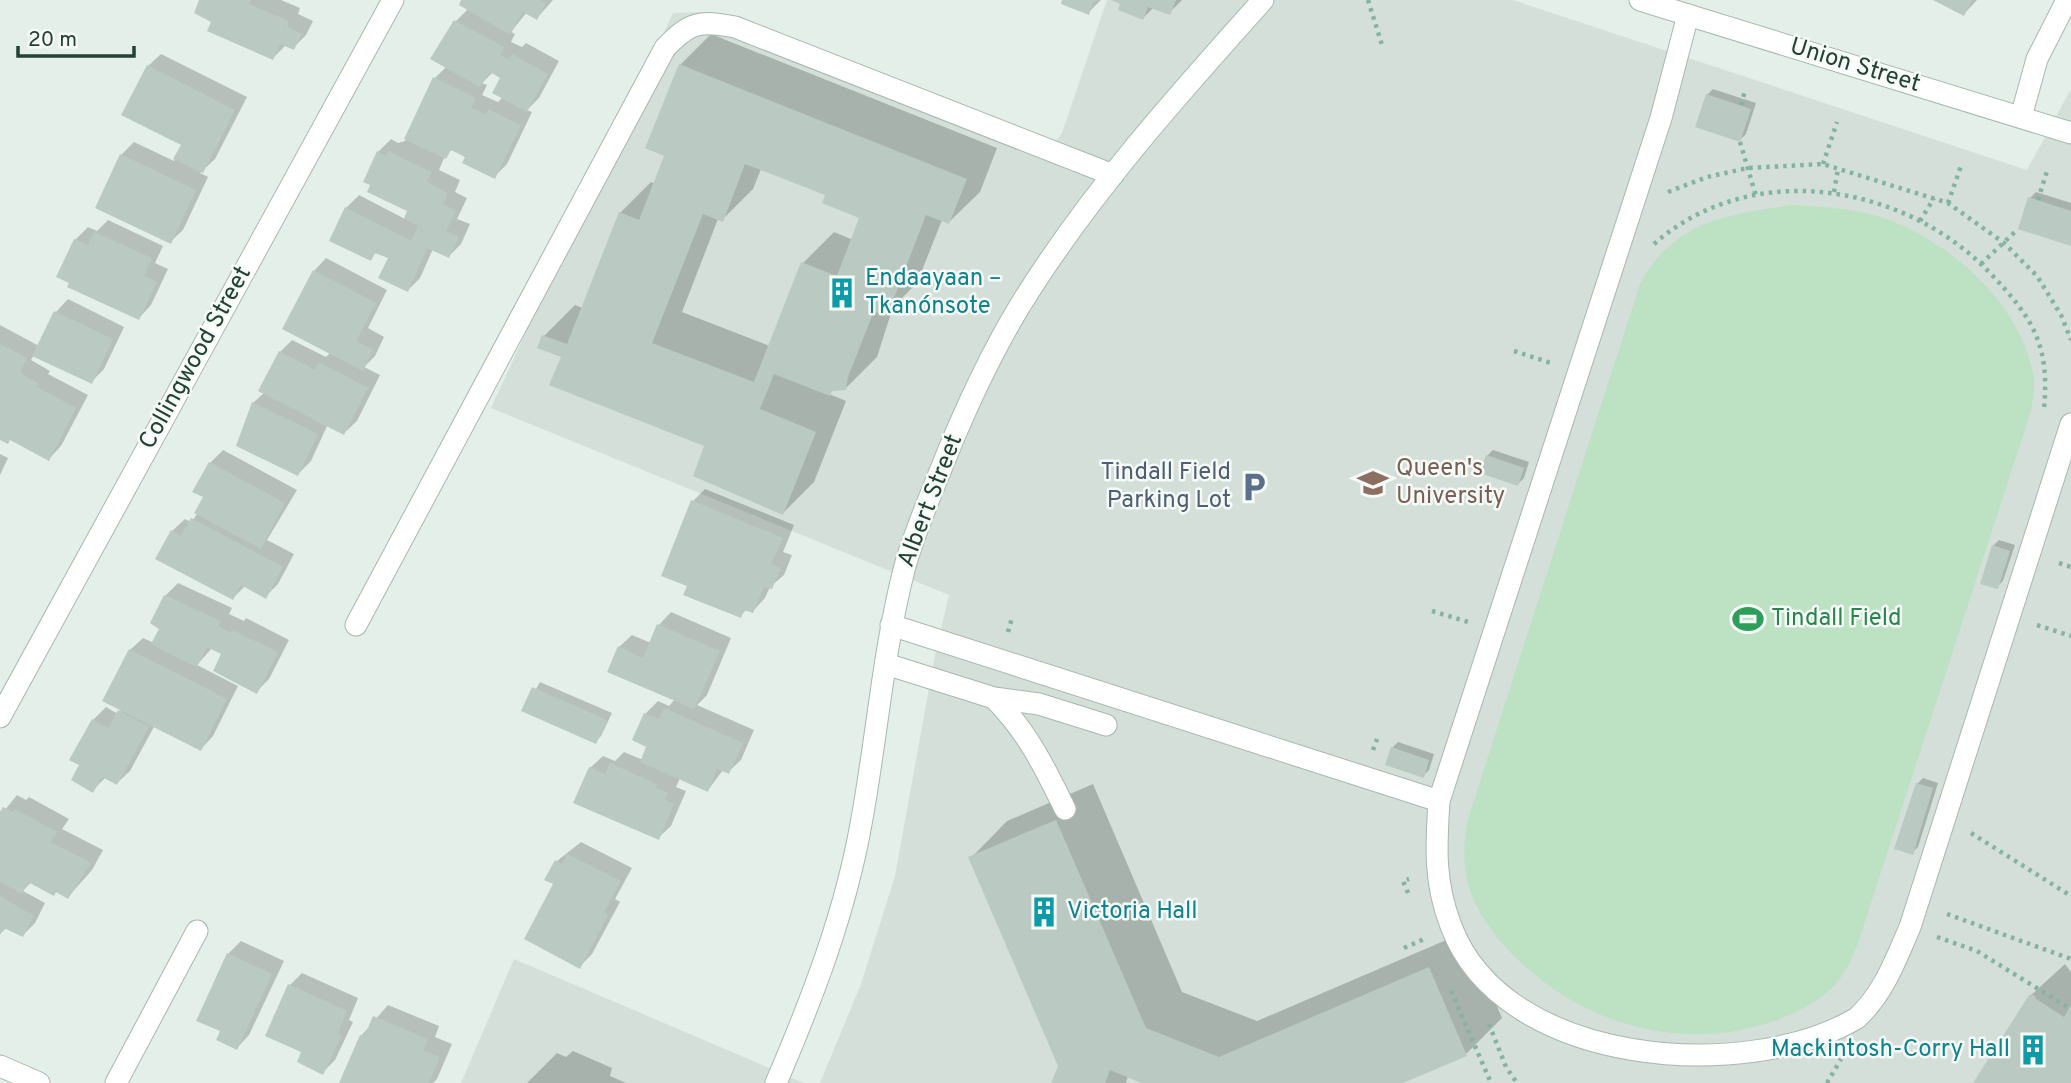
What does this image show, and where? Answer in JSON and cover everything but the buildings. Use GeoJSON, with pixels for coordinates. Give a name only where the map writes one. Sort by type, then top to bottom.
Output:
{"type":"FeatureCollection","features":[{"type":"Feature","properties":{"kind":"street","name":"Collingwood Street"},"geometry":{"type":"LineString","coordinates":[[0,717],[393,0]]}},
{"type":"Feature","properties":{"kind":"street","name":"Albert Street"},"geometry":{"type":"LineString","coordinates":[[776,1083],[808,1008],[839,919],[861,826],[891,625],[917,530],[964,414],[1021,305],[1113,175],[1263,0]]}},
{"type":"Feature","properties":{"kind":"street","name":"Union Street"},"geometry":{"type":"LineString","coordinates":[[1640,0],[2071,133]]}},
{"type":"Feature","properties":{"kind":"street"},"geometry":{"type":"LineString","coordinates":[[2021,117],[2037,59],[2067,0]]}},
{"type":"Feature","properties":{"kind":"street"},"geometry":{"type":"LineString","coordinates":[[1688,15],[1661,118],[1439,801],[1436,868],[1451,927],[1478,972],[1523,1019],[1584,1048],[1643,1067],[1705,1072],[1761,1067],[1817,1046],[1858,1017],[1888,978],[1910,927],[2071,424]]}},
{"type":"Feature","properties":{"kind":"street"},"geometry":{"type":"LineString","coordinates":[[356,625],[665,48],[682,30],[704,21],[735,27],[1113,175]]}},
{"type":"Feature","properties":{"kind":"street"},"geometry":{"type":"LineString","coordinates":[[891,625],[1439,801]]}},
{"type":"Feature","properties":{"kind":"street"},"geometry":{"type":"LineString","coordinates":[[886,664],[994,698],[1039,704],[1106,725]]}},
{"type":"Feature","properties":{"kind":"street"},"geometry":{"type":"LineString","coordinates":[[994,698],[1013,717],[1037,751],[1065,809]]}},
{"type":"Feature","properties":{"kind":"street"},"geometry":{"type":"LineString","coordinates":[[116,1083],[197,931]]}},
{"type":"Feature","properties":{"kind":"street"},"geometry":{"type":"LineString","coordinates":[[0,1066],[39,1083]]}},
{"type":"Feature","properties":{"kind":"path"},"geometry":{"type":"LineString","coordinates":[[1368,0],[1381,45]]}},
{"type":"Feature","properties":{"kind":"path"},"geometry":{"type":"LineString","coordinates":[[1741,105],[1745,91]]}},
{"type":"Feature","properties":{"kind":"path"},"geometry":{"type":"LineString","coordinates":[[1823,164],[1837,122]]}},
{"type":"Feature","properties":{"kind":"path"},"geometry":{"type":"LineString","coordinates":[[1740,142],[1756,197]]}},
{"type":"Feature","properties":{"kind":"path"},"geometry":{"type":"LineString","coordinates":[[1948,203],[1962,163]]}},
{"type":"Feature","properties":{"kind":"path"},"geometry":{"type":"LineString","coordinates":[[1707,177],[1748,168],[1823,164],[1948,203],[2004,243],[2036,276],[2061,315],[2071,340]]}},
{"type":"Feature","properties":{"kind":"path"},"geometry":{"type":"LineString","coordinates":[[1834,192],[1838,169]]}},
{"type":"Feature","properties":{"kind":"path"},"geometry":{"type":"LineString","coordinates":[[2038,200],[2047,171]]}},
{"type":"Feature","properties":{"kind":"path"},"geometry":{"type":"LineString","coordinates":[[1646,250],[1676,223],[1717,204],[1800,190],[1834,192],[1880,202],[1920,220],[1954,241],[2016,300],[2039,338],[2047,374],[2043,413]]}},
{"type":"Feature","properties":{"kind":"path"},"geometry":{"type":"LineString","coordinates":[[1920,220],[1934,198]]}},
{"type":"Feature","properties":{"kind":"path"},"geometry":{"type":"LineString","coordinates":[[1981,264],[2018,229]]}},
{"type":"Feature","properties":{"kind":"path"},"geometry":{"type":"LineString","coordinates":[[1514,351],[1578,372]]}},
{"type":"Feature","properties":{"kind":"path"},"geometry":{"type":"LineString","coordinates":[[1945,817],[2071,896]]}},
{"type":"Feature","properties":{"kind":"path"},"geometry":{"type":"LineString","coordinates":[[1917,904],[2071,958]]}},
{"type":"Feature","properties":{"kind":"path"},"geometry":{"type":"LineString","coordinates":[[1910,927],[1977,951],[2069,1008]]}},
{"type":"Feature","properties":{"kind":"path"},"geometry":{"type":"LineString","coordinates":[[1404,948],[1428,938]]}},
{"type":"Feature","properties":{"kind":"path"},"geometry":{"type":"LineString","coordinates":[[1449,986],[1492,1083]]}},
{"type":"Feature","properties":{"kind":"shaded area","name":"Queen's University"},"geometry":{"type":"Polygon","coordinates":[[[1107,0],[1513,0],[2027,170],[2071,89],[2071,1083],[820,1083],[861,984],[895,876],[935,655],[949,595],[491,408],[673,13],[711,12],[1055,142],[1062,133],[1107,0]]]}},
{"type":"Feature","properties":{"kind":"shaded area"},"geometry":{"type":"Polygon","coordinates":[[[514,959],[746,1058],[804,1083],[461,1083],[514,959]]]}},
{"type":"Feature","properties":{"kind":"green space","name":"Tindall Field"},"geometry":{"type":"Polygon","coordinates":[[[1792,205],[1877,216],[1902,225],[1951,255],[1994,295],[2011,318],[2024,343],[2032,369],[2033,400],[1857,946],[1847,968],[1821,997],[1774,1021],[1739,1030],[1704,1034],[1670,1033],[1603,1016],[1542,981],[1515,957],[1489,926],[1472,895],[1465,860],[1468,819],[1640,284],[1653,263],[1685,234],[1746,212],[1792,205]]]}},
{"type":"Feature","properties":{"kind":"place","name":"Endaayaan – Tkanónsote"},"geometry":{"type":"Point","coordinates":[842,293]}},
{"type":"Feature","properties":{"kind":"place","name":"Queen's University"},"geometry":{"type":"Point","coordinates":[1373,483]}},
{"type":"Feature","properties":{"kind":"place","name":"Tindall Field Parking Lot"},"geometry":{"type":"Point","coordinates":[1254,487]}},
{"type":"Feature","properties":{"kind":"place","name":"Tindall Field"},"geometry":{"type":"Point","coordinates":[1748,619]}},
{"type":"Feature","properties":{"kind":"place","name":"Victoria Hall"},"geometry":{"type":"Point","coordinates":[1044,912]}},
{"type":"Feature","properties":{"kind":"place","name":"Mackintosh-Corry Hall"},"geometry":{"type":"Point","coordinates":[2033,1050]}}]}
